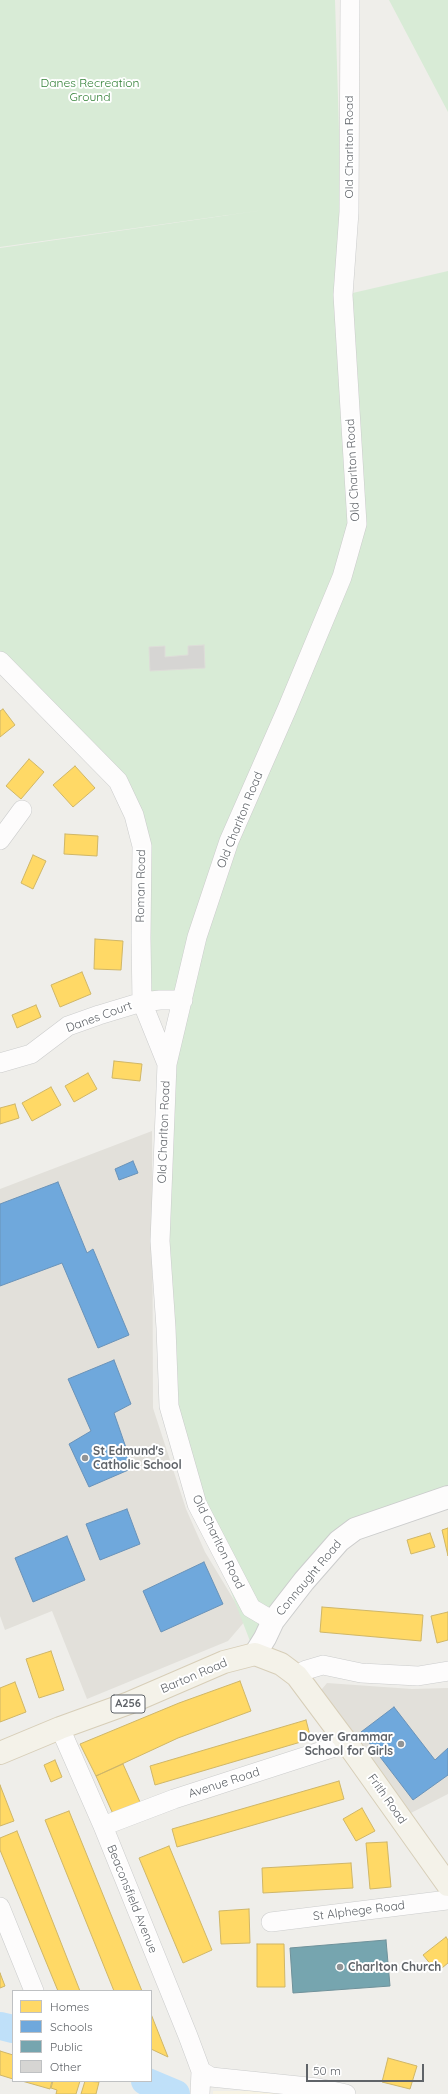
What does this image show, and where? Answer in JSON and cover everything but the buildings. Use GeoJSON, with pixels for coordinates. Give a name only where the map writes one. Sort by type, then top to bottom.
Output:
{"type":"FeatureCollection","features":[{"type":"Feature","properties":{"kind":"main road","name":"Frith Road"},"geometry":{"type":"LineString","coordinates":[[255,1654],[281,1664],[297,1676],[347,1743],[448,1885]]}},
{"type":"Feature","properties":{"kind":"main road","name":"Barton Road"},"geometry":{"type":"LineString","coordinates":[[0,1753],[60,1728],[129,1703],[224,1662],[255,1654]]}},
{"type":"Feature","properties":{"kind":"street","name":"Old Charlton Road"},"geometry":{"type":"LineString","coordinates":[[273,1622],[251,1608],[197,1504],[169,1406],[166,1328],[160,1241],[167,1064],[197,938],[229,841],[287,709],[342,577],[357,524],[343,295],[349,212],[350,0]]}},
{"type":"Feature","properties":{"kind":"street","name":"Roman Road"},"geometry":{"type":"LineString","coordinates":[[0,660],[118,781],[134,815],[142,846],[142,1002],[167,1064]]}},
{"type":"Feature","properties":{"kind":"street"},"geometry":{"type":"LineString","coordinates":[[0,840],[5,821],[22,810]]}},
{"type":"Feature","properties":{"kind":"street","name":"Danes Court"},"geometry":{"type":"LineString","coordinates":[[0,1063],[31,1054],[68,1026],[142,1002],[183,1000]]}},
{"type":"Feature","properties":{"kind":"street","name":"Connaught Road"},"geometry":{"type":"LineString","coordinates":[[255,1654],[273,1622],[304,1581],[339,1541],[355,1529],[448,1497]]}},
{"type":"Feature","properties":{"kind":"street"},"geometry":{"type":"LineString","coordinates":[[297,1676],[306,1670],[323,1665],[361,1672],[418,1676],[448,1671]]}},
{"type":"Feature","properties":{"kind":"street","name":"Beaconsfield Avenue"},"geometry":{"type":"LineString","coordinates":[[60,1728],[103,1826],[201,2071]]}},
{"type":"Feature","properties":{"kind":"street","name":"Avenue Road"},"geometry":{"type":"LineString","coordinates":[[103,1826],[174,1799],[347,1743]]}},
{"type":"Feature","properties":{"kind":"street","name":"St Alphege Road"},"geometry":{"type":"LineString","coordinates":[[271,1922],[448,1900]]}},
{"type":"Feature","properties":{"kind":"street"},"geometry":{"type":"LineString","coordinates":[[0,1907],[34,1990]]}},
{"type":"Feature","properties":{"kind":"street"},"geometry":{"type":"LineString","coordinates":[[200,2094],[201,2071],[211,2077],[318,2088],[346,2094]]}},
{"type":"Feature","properties":{"kind":"shaded area","name":"St Edmund's Catholic School"},"geometry":{"type":"Polygon","coordinates":[[[152,1131],[153,1408],[186,1509],[205,1552],[246,1620],[228,1641],[87,1699],[52,1611],[5,1630],[0,1616],[0,1189],[152,1131]]]}},
{"type":"Feature","properties":{"kind":"shaded area","name":"Dover Grammar School for Girls"},"geometry":{"type":"Polygon","coordinates":[[[327,1683],[412,1689],[448,1688],[448,1794],[405,1816],[317,1695],[327,1683]]]}},
{"type":"Feature","properties":{"kind":"shaded area"},"geometry":{"type":"Polygon","coordinates":[[[213,2091],[301,2091],[311,2094],[213,2094],[213,2091]]]}},
{"type":"Feature","properties":{"kind":"green space","name":"Danes Recreation Ground"},"geometry":{"type":"Polygon","coordinates":[[[0,0],[335,0],[344,295],[448,271],[448,1497],[355,1529],[255,1654],[197,1504],[169,1406],[167,1064],[183,1000],[142,1002],[142,846],[118,781],[0,661],[0,248],[264,210],[0,247],[0,0]]]}},
{"type":"Feature","properties":{"kind":"green space"},"geometry":{"type":"Polygon","coordinates":[[[389,0],[448,0],[448,112],[389,0]]]}},
{"type":"Feature","properties":{"kind":"waterway"},"geometry":{"type":"LineString","coordinates":[[0,2026],[12,2029]]}},
{"type":"Feature","properties":{"kind":"waterway"},"geometry":{"type":"LineString","coordinates":[[147,2082],[176,2094]]}},
{"type":"Feature","properties":{"kind":"place","name":"St Edmund's Catholic School"},"geometry":{"type":"Point","coordinates":[85,1458]}},
{"type":"Feature","properties":{"kind":"place","name":"Dover Grammar School for Girls"},"geometry":{"type":"Point","coordinates":[401,1744]}},
{"type":"Feature","properties":{"kind":"place","name":"Charlton Church"},"geometry":{"type":"Point","coordinates":[340,1967]}}]}
